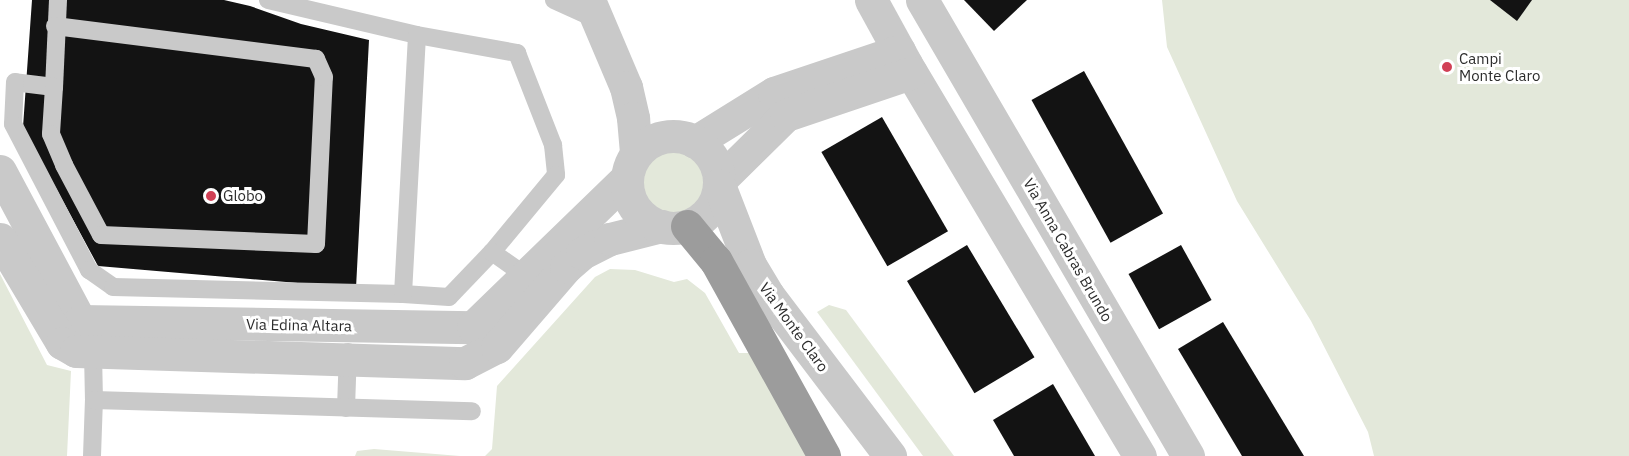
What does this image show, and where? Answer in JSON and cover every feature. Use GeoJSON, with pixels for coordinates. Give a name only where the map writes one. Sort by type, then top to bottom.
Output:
{"type":"FeatureCollection","features":[{"type":"Feature","properties":{"kind":"highway"},"geometry":{"type":"LineString","coordinates":[[674,226],[716,261],[824,456]]}},
{"type":"Feature","properties":{"kind":"street"},"geometry":{"type":"LineString","coordinates":[[871,0],[906,63],[1140,456]]}},
{"type":"Feature","properties":{"kind":"street","name":"Via Anna Cabras Brundo"},"geometry":{"type":"LineString","coordinates":[[922,0],[1188,456]]}},
{"type":"Feature","properties":{"kind":"street"},"geometry":{"type":"LineString","coordinates":[[592,9],[626,87],[633,118],[632,203],[649,222],[674,226]]}},
{"type":"Feature","properties":{"kind":"street"},"geometry":{"type":"LineString","coordinates":[[0,239],[13,257],[62,343],[76,351],[465,363],[496,347],[566,267],[582,253],[610,239],[674,226],[708,212],[719,183],[786,115],[949,44]]}},
{"type":"Feature","properties":{"kind":"street"},"geometry":{"type":"LineString","coordinates":[[632,166],[658,139],[690,140],[774,93],[906,63]]}},
{"type":"Feature","properties":{"kind":"street"},"geometry":{"type":"LineString","coordinates":[[626,87],[709,154],[718,172],[719,183]]}},
{"type":"Feature","properties":{"kind":"street","name":"Via Edina Altara"},"geometry":{"type":"LineString","coordinates":[[0,171],[80,321],[473,327],[526,276],[632,166]]}},
{"type":"Feature","properties":{"kind":"street","name":"Via Monte Claro"},"geometry":{"type":"LineString","coordinates":[[719,183],[750,265],[768,295],[890,456]]}},
{"type":"Feature","properties":{"kind":"lane"},"geometry":{"type":"LineString","coordinates":[[55,26],[316,59],[324,77],[316,244],[100,235],[64,165],[51,134],[55,26],[58,0]]}},
{"type":"Feature","properties":{"kind":"lane"},"geometry":{"type":"LineString","coordinates":[[554,0],[592,9]]}},
{"type":"Feature","properties":{"kind":"lane"},"geometry":{"type":"LineString","coordinates":[[54,87],[15,82],[13,124],[89,270],[113,287],[449,297],[492,252],[556,175],[554,145],[517,53],[417,34],[272,1]]}},
{"type":"Feature","properties":{"kind":"lane"},"geometry":{"type":"LineString","coordinates":[[403,294],[417,34]]}},
{"type":"Feature","properties":{"kind":"lane"},"geometry":{"type":"LineString","coordinates":[[492,252],[526,276]]}},
{"type":"Feature","properties":{"kind":"lane"},"geometry":{"type":"LineString","coordinates":[[346,408],[350,326]]}},
{"type":"Feature","properties":{"kind":"lane"},"geometry":{"type":"LineString","coordinates":[[92,456],[93,353]]}},
{"type":"Feature","properties":{"kind":"lane"},"geometry":{"type":"LineString","coordinates":[[94,400],[472,411]]}},
{"type":"Feature","properties":{"kind":"shaded area"},"geometry":{"type":"Polygon","coordinates":[[[1162,0],[1629,0],[1629,456],[1374,456],[1368,432],[1311,321],[1237,201],[1167,47],[1162,0]]]}},
{"type":"Feature","properties":{"kind":"shaded area"},"geometry":{"type":"Polygon","coordinates":[[[679,141],[703,154],[713,169],[709,204],[688,220],[646,214],[632,192],[646,151],[662,142],[679,141]]]}},
{"type":"Feature","properties":{"kind":"shaded area"},"geometry":{"type":"Polygon","coordinates":[[[610,269],[635,270],[674,282],[687,279],[705,293],[739,353],[754,353],[806,456],[485,456],[492,449],[497,386],[595,277],[610,269]]]}},
{"type":"Feature","properties":{"kind":"shaded area"},"geometry":{"type":"Polygon","coordinates":[[[0,274],[47,365],[71,371],[67,456],[0,456],[0,274]]]}},
{"type":"Feature","properties":{"kind":"shaded area"},"geometry":{"type":"Polygon","coordinates":[[[829,305],[846,310],[954,456],[923,456],[817,312],[829,305]]]}},
{"type":"Feature","properties":{"kind":"shaded area"},"geometry":{"type":"Polygon","coordinates":[[[374,449],[460,456],[355,456],[357,451],[374,449]]]}},
{"type":"Feature","properties":{"kind":"building","name":"Globo"},"geometry":{"type":"Polygon","coordinates":[[[32,0],[224,0],[250,6],[301,24],[369,40],[356,288],[98,266],[23,127],[32,0]]]}},
{"type":"Feature","properties":{"kind":"building"},"geometry":{"type":"Polygon","coordinates":[[[964,0],[1027,0],[994,31],[964,0]]]}},
{"type":"Feature","properties":{"kind":"building"},"geometry":{"type":"Polygon","coordinates":[[[1490,0],[1532,0],[1517,21],[1490,0]]]}},
{"type":"Feature","properties":{"kind":"building"},"geometry":{"type":"Polygon","coordinates":[[[1084,71],[1163,214],[1111,243],[1032,100],[1084,71]]]}},
{"type":"Feature","properties":{"kind":"building"},"geometry":{"type":"Polygon","coordinates":[[[882,117],[948,231],[887,266],[821,152],[882,117]]]}},
{"type":"Feature","properties":{"kind":"building"},"geometry":{"type":"Polygon","coordinates":[[[967,245],[1034,357],[974,393],[907,281],[967,245]]]}},
{"type":"Feature","properties":{"kind":"building"},"geometry":{"type":"Polygon","coordinates":[[[1181,245],[1212,300],[1159,329],[1129,274],[1181,245]]]}},
{"type":"Feature","properties":{"kind":"building"},"geometry":{"type":"Polygon","coordinates":[[[1223,322],[1304,456],[1242,456],[1178,349],[1223,322]]]}},
{"type":"Feature","properties":{"kind":"building"},"geometry":{"type":"Polygon","coordinates":[[[1053,384],[1095,456],[1014,456],[993,420],[1053,384]]]}},
{"type":"Feature","properties":{"kind":"place","name":"Campi Monte Claro"},"geometry":{"type":"Point","coordinates":[1447,67]}},
{"type":"Feature","properties":{"kind":"place","name":"Globo"},"geometry":{"type":"Point","coordinates":[211,196]}}]}
